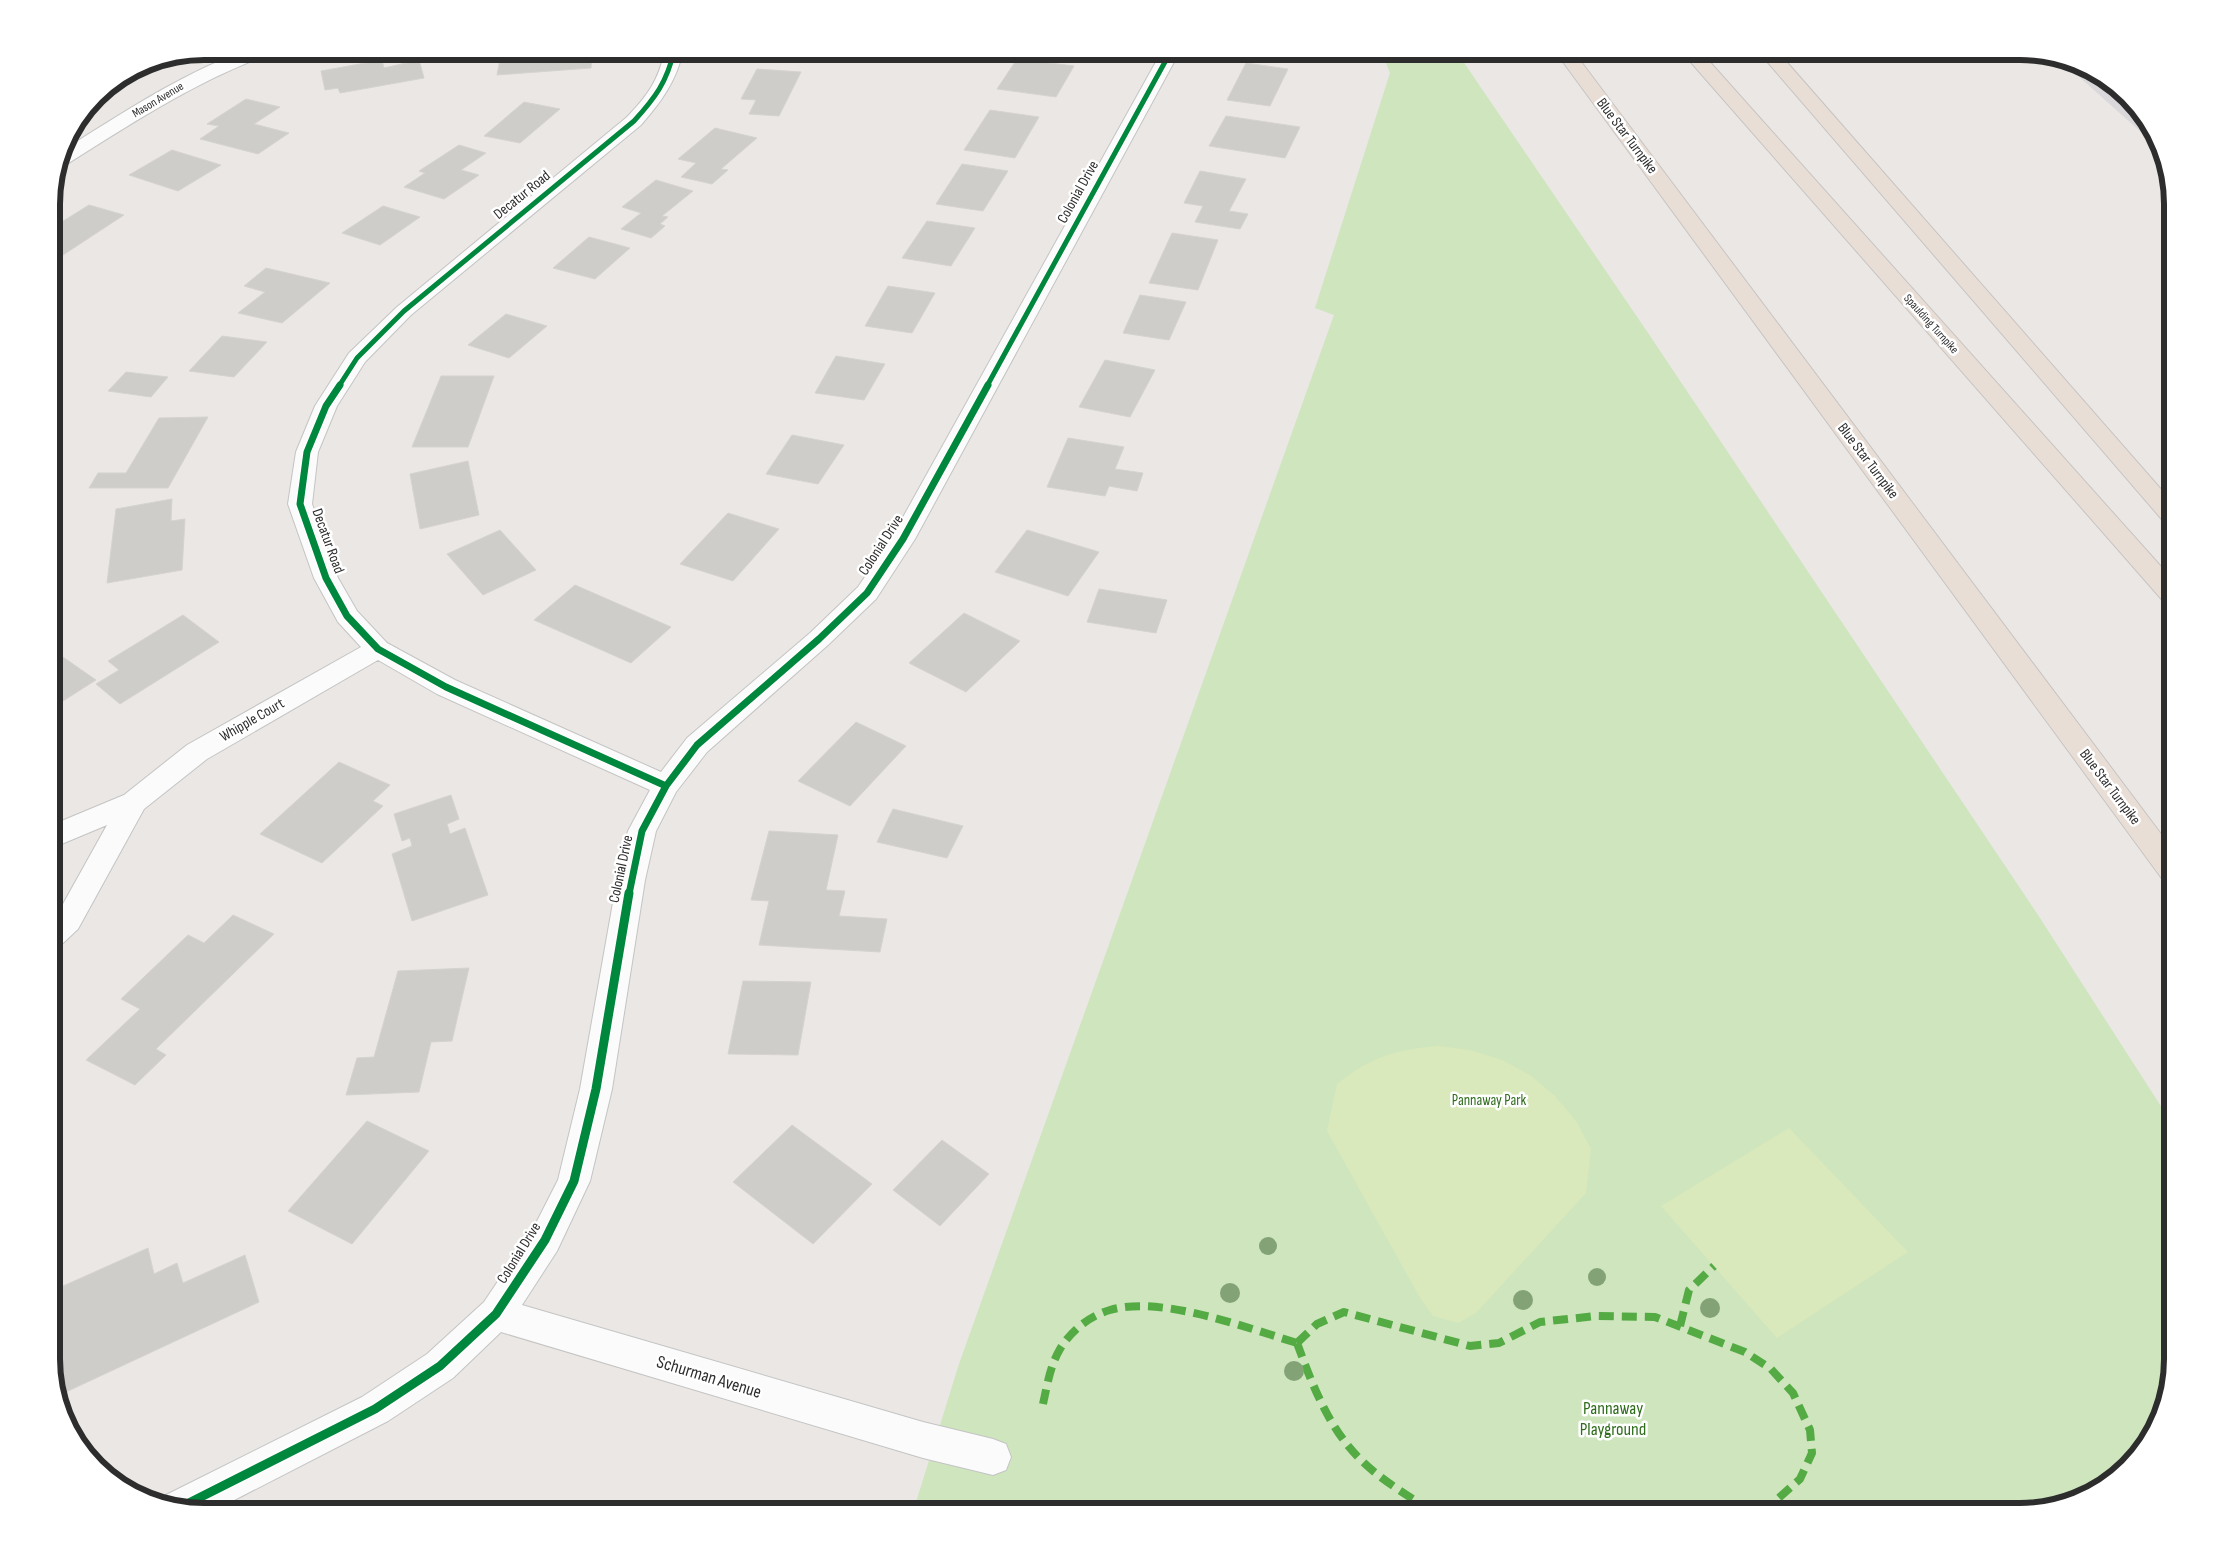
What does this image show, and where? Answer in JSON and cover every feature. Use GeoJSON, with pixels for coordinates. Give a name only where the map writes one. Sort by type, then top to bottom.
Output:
{"type":"FeatureCollection","features":[{"type":"Feature","properties":{"kind":"highway","name":"Blue Star Turnpike"},"geometry":{"type":"LineString","coordinates":[[1571,60],[2164,860]]}},
{"type":"Feature","properties":{"kind":"highway","name":"Spaulding Turnpike"},"geometry":{"type":"LineString","coordinates":[[1698,60],[2164,586]]}},
{"type":"Feature","properties":{"kind":"highway"},"geometry":{"type":"LineString","coordinates":[[1775,60],[2164,508]]}},
{"type":"Feature","properties":{"kind":"street","name":"Mason Avenue"},"geometry":{"type":"LineString","coordinates":[[69,154],[190,81],[235,60]]}},
{"type":"Feature","properties":{"kind":"street","name":"Decatur Road"},"geometry":{"type":"LineString","coordinates":[[666,786],[446,687],[378,649],[347,616],[326,578],[300,504],[307,452],[326,406],[357,358],[404,311],[634,121],[660,93],[671,69],[672,60]]}},
{"type":"Feature","properties":{"kind":"street","name":"Colonial Drive"},"geometry":{"type":"LineString","coordinates":[[189,1502],[375,1409],[440,1366],[496,1314],[546,1240],[574,1181],[596,1089],[631,880],[642,831],[666,786],[697,745],[819,639],[872,585],[903,539],[1166,60]]}},
{"type":"Feature","properties":{"kind":"street","name":"Whipple Court"},"geometry":{"type":"LineString","coordinates":[[60,834],[134,802],[197,752],[378,649]]}},
{"type":"Feature","properties":{"kind":"street","name":"Whipple Court"},"geometry":{"type":"LineString","coordinates":[[60,928],[68,921],[134,802]]}},
{"type":"Feature","properties":{"kind":"street","name":"Schurman Avenue"},"geometry":{"type":"LineString","coordinates":[[496,1314],[923,1440],[992,1457]]}},
{"type":"Feature","properties":{"kind":"shaded area"},"geometry":{"type":"Polygon","coordinates":[[[2072,70],[2100,84],[2115,96],[2140,124],[2148,138],[2072,70]]]}},
{"type":"Feature","properties":{"kind":"green space","name":"Pannaway Park"},"geometry":{"type":"Polygon","coordinates":[[[1385,60],[1462,60],[1646,330],[2038,915],[2164,1111],[2164,1368],[2161,1387],[2149,1423],[2140,1439],[2115,1467],[2100,1479],[2084,1488],[2048,1500],[2029,1503],[916,1503],[959,1364],[1334,315],[1315,308],[1390,73],[1385,60]]]}},
{"type":"Feature","properties":{"kind":"green space"},"geometry":{"type":"Polygon","coordinates":[[[1439,1046],[1470,1050],[1502,1060],[1530,1075],[1555,1096],[1576,1121],[1591,1149],[1586,1193],[1476,1313],[1458,1323],[1433,1316],[1419,1296],[1327,1131],[1337,1084],[1361,1067],[1385,1056],[1410,1049],[1439,1046]]]}},
{"type":"Feature","properties":{"kind":"green space"},"geometry":{"type":"Polygon","coordinates":[[[1789,1128],[1908,1252],[1777,1338],[1661,1206],[1789,1128]]]}},
{"type":"Feature","properties":{"kind":"building"},"geometry":{"type":"Polygon","coordinates":[[[382,60],[384,68],[419,60],[424,78],[340,93],[338,88],[325,90],[321,71],[382,60]]]}},
{"type":"Feature","properties":{"kind":"building"},"geometry":{"type":"Polygon","coordinates":[[[500,60],[591,60],[591,68],[497,75],[500,60]]]}},
{"type":"Feature","properties":{"kind":"building"},"geometry":{"type":"Polygon","coordinates":[[[1016,60],[1074,66],[1056,97],[997,89],[1016,60]]]}},
{"type":"Feature","properties":{"kind":"building"},"geometry":{"type":"Polygon","coordinates":[[[1246,63],[1288,69],[1270,106],[1227,100],[1246,63]]]}},
{"type":"Feature","properties":{"kind":"building"},"geometry":{"type":"Polygon","coordinates":[[[757,69],[801,72],[779,116],[749,114],[756,100],[741,99],[757,69]]]}},
{"type":"Feature","properties":{"kind":"building"},"geometry":{"type":"Polygon","coordinates":[[[246,99],[280,107],[254,124],[289,133],[258,154],[200,139],[219,126],[207,124],[246,99]]]}},
{"type":"Feature","properties":{"kind":"building"},"geometry":{"type":"Polygon","coordinates":[[[524,102],[560,109],[520,143],[484,136],[524,102]]]}},
{"type":"Feature","properties":{"kind":"building"},"geometry":{"type":"Polygon","coordinates":[[[990,110],[1039,117],[1015,158],[964,150],[990,110]]]}},
{"type":"Feature","properties":{"kind":"building"},"geometry":{"type":"Polygon","coordinates":[[[1226,116],[1300,127],[1285,158],[1209,146],[1226,116]]]}},
{"type":"Feature","properties":{"kind":"building"},"geometry":{"type":"Polygon","coordinates":[[[715,128],[757,138],[721,169],[728,170],[712,184],[681,177],[696,163],[678,159],[715,128]]]}},
{"type":"Feature","properties":{"kind":"building"},"geometry":{"type":"Polygon","coordinates":[[[459,145],[486,153],[461,170],[479,175],[444,199],[404,187],[425,173],[419,171],[459,145]]]}},
{"type":"Feature","properties":{"kind":"building"},"geometry":{"type":"Polygon","coordinates":[[[172,150],[221,165],[178,191],[129,175],[172,150]]]}},
{"type":"Feature","properties":{"kind":"building"},"geometry":{"type":"Polygon","coordinates":[[[962,164],[1008,171],[983,211],[936,204],[962,164]]]}},
{"type":"Feature","properties":{"kind":"building"},"geometry":{"type":"Polygon","coordinates":[[[1200,171],[1246,179],[1229,211],[1248,214],[1240,229],[1195,222],[1203,206],[1184,203],[1200,171]]]}},
{"type":"Feature","properties":{"kind":"building"},"geometry":{"type":"Polygon","coordinates":[[[656,180],[693,191],[662,216],[668,217],[660,224],[665,226],[651,238],[621,229],[641,213],[622,207],[656,180]]]}},
{"type":"Feature","properties":{"kind":"building"},"geometry":{"type":"Polygon","coordinates":[[[89,205],[124,215],[60,257],[60,223],[89,205]]]}},
{"type":"Feature","properties":{"kind":"building"},"geometry":{"type":"Polygon","coordinates":[[[383,206],[420,217],[380,245],[342,233],[383,206]]]}},
{"type":"Feature","properties":{"kind":"building"},"geometry":{"type":"Polygon","coordinates":[[[927,221],[975,228],[951,266],[902,258],[927,221]]]}},
{"type":"Feature","properties":{"kind":"building"},"geometry":{"type":"Polygon","coordinates":[[[1172,233],[1218,240],[1198,290],[1149,283],[1172,233]]]}},
{"type":"Feature","properties":{"kind":"building"},"geometry":{"type":"Polygon","coordinates":[[[589,237],[630,248],[595,279],[553,268],[589,237]]]}},
{"type":"Feature","properties":{"kind":"building"},"geometry":{"type":"Polygon","coordinates":[[[266,268],[330,283],[282,323],[238,313],[265,292],[244,286],[266,268]]]}},
{"type":"Feature","properties":{"kind":"building"},"geometry":{"type":"Polygon","coordinates":[[[888,286],[935,293],[912,333],[865,326],[888,286]]]}},
{"type":"Feature","properties":{"kind":"building"},"geometry":{"type":"Polygon","coordinates":[[[1140,295],[1186,302],[1169,340],[1123,333],[1140,295]]]}},
{"type":"Feature","properties":{"kind":"building"},"geometry":{"type":"Polygon","coordinates":[[[506,314],[547,326],[509,358],[468,345],[506,314]]]}},
{"type":"Feature","properties":{"kind":"building"},"geometry":{"type":"Polygon","coordinates":[[[222,336],[267,342],[234,377],[189,371],[222,336]]]}},
{"type":"Feature","properties":{"kind":"building"},"geometry":{"type":"Polygon","coordinates":[[[836,356],[885,364],[864,400],[815,393],[836,356]]]}},
{"type":"Feature","properties":{"kind":"building"},"geometry":{"type":"Polygon","coordinates":[[[1105,360],[1155,370],[1130,417],[1079,407],[1105,360]]]}},
{"type":"Feature","properties":{"kind":"building"},"geometry":{"type":"Polygon","coordinates":[[[126,372],[168,377],[151,397],[108,391],[126,372]]]}},
{"type":"Feature","properties":{"kind":"building"},"geometry":{"type":"Polygon","coordinates":[[[441,376],[494,376],[468,447],[412,447],[441,376]]]}},
{"type":"Feature","properties":{"kind":"building"},"geometry":{"type":"Polygon","coordinates":[[[208,417],[168,488],[89,488],[98,473],[126,473],[159,418],[208,417]]]}},
{"type":"Feature","properties":{"kind":"building"},"geometry":{"type":"Polygon","coordinates":[[[792,435],[844,445],[818,484],[766,474],[792,435]]]}},
{"type":"Feature","properties":{"kind":"building"},"geometry":{"type":"Polygon","coordinates":[[[1068,438],[1124,447],[1115,469],[1143,473],[1137,491],[1109,486],[1105,496],[1047,487],[1068,438]]]}},
{"type":"Feature","properties":{"kind":"building"},"geometry":{"type":"Polygon","coordinates":[[[468,461],[479,515],[420,529],[410,474],[468,461]]]}},
{"type":"Feature","properties":{"kind":"building"},"geometry":{"type":"Polygon","coordinates":[[[172,499],[171,521],[185,519],[182,570],[107,583],[116,509],[172,499]]]}},
{"type":"Feature","properties":{"kind":"building"},"geometry":{"type":"Polygon","coordinates":[[[728,513],[779,529],[733,581],[680,564],[728,513]]]}},
{"type":"Feature","properties":{"kind":"building"},"geometry":{"type":"Polygon","coordinates":[[[500,530],[536,570],[483,595],[447,554],[500,530]]]}},
{"type":"Feature","properties":{"kind":"building"},"geometry":{"type":"Polygon","coordinates":[[[1027,530],[1099,552],[1068,596],[995,572],[1027,530]]]}},
{"type":"Feature","properties":{"kind":"building"},"geometry":{"type":"Polygon","coordinates":[[[575,585],[671,627],[631,663],[534,620],[575,585]]]}},
{"type":"Feature","properties":{"kind":"building"},"geometry":{"type":"Polygon","coordinates":[[[1099,589],[1167,600],[1156,633],[1087,622],[1099,589]]]}},
{"type":"Feature","properties":{"kind":"building"},"geometry":{"type":"Polygon","coordinates":[[[964,613],[1020,641],[966,692],[909,663],[964,613]]]}},
{"type":"Feature","properties":{"kind":"building"},"geometry":{"type":"Polygon","coordinates":[[[183,615],[219,642],[120,704],[96,684],[119,670],[108,661],[183,615]]]}},
{"type":"Feature","properties":{"kind":"building"},"geometry":{"type":"Polygon","coordinates":[[[60,655],[96,680],[60,703],[60,655]]]}},
{"type":"Feature","properties":{"kind":"building"},"geometry":{"type":"Polygon","coordinates":[[[856,722],[906,746],[850,806],[798,781],[856,722]]]}},
{"type":"Feature","properties":{"kind":"building"},"geometry":{"type":"Polygon","coordinates":[[[339,762],[390,785],[373,801],[383,806],[322,863],[260,834],[339,762]]]}},
{"type":"Feature","properties":{"kind":"building"},"geometry":{"type":"Polygon","coordinates":[[[451,795],[459,819],[447,824],[450,834],[465,828],[488,895],[412,921],[392,854],[412,846],[410,838],[402,841],[394,814],[451,795]]]}},
{"type":"Feature","properties":{"kind":"building"},"geometry":{"type":"Polygon","coordinates":[[[893,809],[963,826],[947,858],[877,842],[893,809]]]}},
{"type":"Feature","properties":{"kind":"building"},"geometry":{"type":"Polygon","coordinates":[[[769,831],[838,835],[826,890],[845,891],[839,916],[887,919],[880,952],[759,945],[769,901],[751,900],[769,831]]]}},
{"type":"Feature","properties":{"kind":"building"},"geometry":{"type":"Polygon","coordinates":[[[233,915],[274,934],[156,1049],[166,1055],[135,1085],[86,1060],[140,1009],[121,999],[188,935],[204,943],[233,915]]]}},
{"type":"Feature","properties":{"kind":"building"},"geometry":{"type":"Polygon","coordinates":[[[469,968],[452,1041],[431,1042],[419,1092],[346,1095],[357,1058],[374,1057],[398,971],[469,968]]]}},
{"type":"Feature","properties":{"kind":"building"},"geometry":{"type":"Polygon","coordinates":[[[743,981],[811,982],[798,1055],[728,1054],[743,981]]]}},
{"type":"Feature","properties":{"kind":"building"},"geometry":{"type":"Polygon","coordinates":[[[367,1121],[429,1151],[352,1244],[288,1211],[367,1121]]]}},
{"type":"Feature","properties":{"kind":"building"},"geometry":{"type":"Polygon","coordinates":[[[792,1125],[872,1184],[813,1244],[733,1182],[792,1125]]]}},
{"type":"Feature","properties":{"kind":"building"},"geometry":{"type":"Polygon","coordinates":[[[942,1140],[989,1174],[940,1226],[893,1190],[942,1140]]]}},
{"type":"Feature","properties":{"kind":"building"},"geometry":{"type":"Polygon","coordinates":[[[148,1248],[154,1274],[177,1263],[183,1283],[245,1255],[259,1302],[66,1392],[60,1362],[60,1287],[148,1248]]]}},
{"type":"Feature","properties":{"kind":"marked path"},"geometry":{"type":"LineString","coordinates":[[1680,1326],[1689,1290],[1714,1266]]}},
{"type":"Feature","properties":{"kind":"marked path"},"geometry":{"type":"LineString","coordinates":[[1043,1404],[1049,1376],[1060,1349],[1085,1322],[1108,1310],[1136,1306],[1182,1312],[1207,1317],[1297,1343]]}},
{"type":"Feature","properties":{"kind":"marked path"},"geometry":{"type":"LineString","coordinates":[[1297,1343],[1317,1324],[1344,1312],[1470,1346],[1499,1343],[1540,1322],[1596,1316],[1655,1317],[1745,1352],[1771,1369],[1793,1393],[1810,1430],[1812,1453],[1800,1479],[1773,1503]]}},
{"type":"Feature","properties":{"kind":"marked path"},"geometry":{"type":"LineString","coordinates":[[1297,1343],[1323,1405],[1351,1449],[1378,1474],[1420,1503]]}},
{"type":"Feature","properties":{"kind":"cycle path"},"geometry":{"type":"LineString","coordinates":[[666,786],[446,687],[378,649],[347,616],[326,578],[300,504],[307,452],[326,406],[357,358],[404,311],[634,121],[665,82],[672,60]]}},
{"type":"Feature","properties":{"kind":"cycle path"},"geometry":{"type":"LineString","coordinates":[[190,1502],[375,1409],[440,1366],[496,1314],[545,1240],[574,1181],[596,1089],[631,880],[642,831],[666,786],[697,745],[819,639],[867,593],[903,539],[1166,60]]}},
{"type":"Feature","properties":{"kind":"park label","name":"Pannaway Playground"},"geometry":{"type":"Point","coordinates":[1613,1418]}}]}
